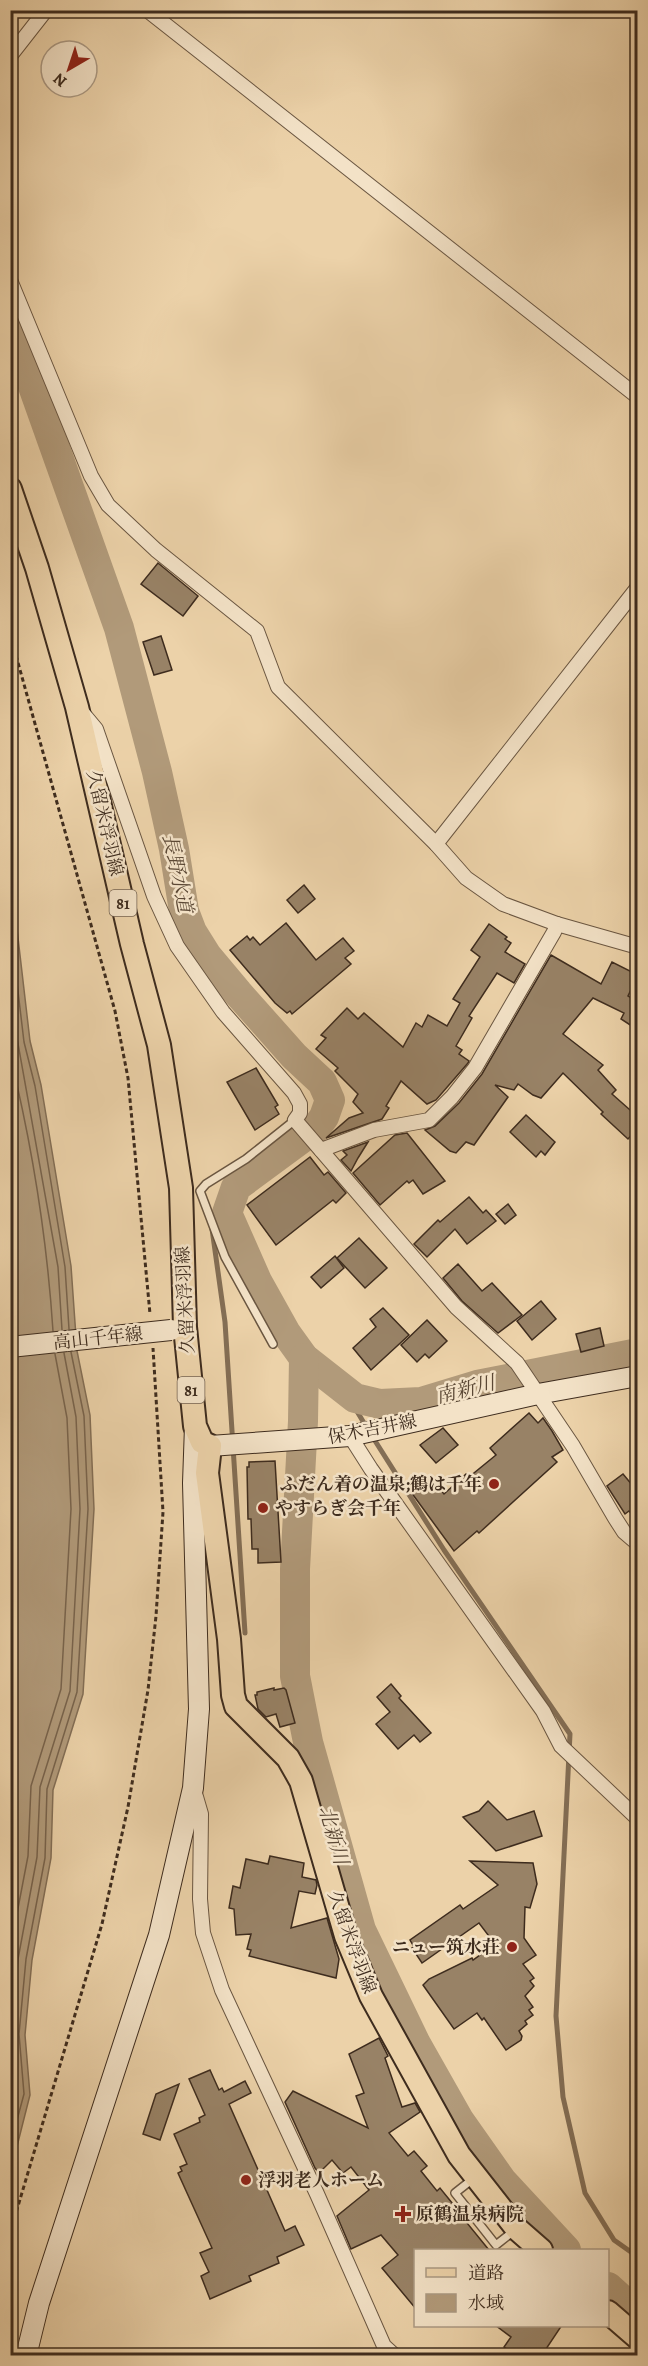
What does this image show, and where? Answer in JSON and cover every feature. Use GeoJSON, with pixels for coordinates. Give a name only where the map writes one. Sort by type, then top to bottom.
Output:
{"type":"FeatureCollection","features":[{"type":"Feature","properties":{"kind":"main road","name":"久留米浮羽線"},"geometry":{"type":"LineString","coordinates":[[10,489],[37,568],[78,707],[132,944],[159,1045],[180,1188],[178,1328],[195,1426]]}},
{"type":"Feature","properties":{"kind":"main road","name":"81"},"geometry":{"type":"LineString","coordinates":[[195,1426],[202,1442],[217,1447]]}},
{"type":"Feature","properties":{"kind":"main road","name":"久留米浮羽線"},"geometry":{"type":"LineString","coordinates":[[217,1447],[207,1473],[236,1706],[279,1749],[295,1769],[301,1781],[357,1967],[404,2057],[459,2155],[517,2229],[540,2249]]}},
{"type":"Feature","properties":{"kind":"main road"},"geometry":{"type":"LineString","coordinates":[[609,2313],[638,2338]]}},
{"type":"Feature","properties":{"kind":"street"},"geometry":{"type":"LineString","coordinates":[[10,56],[46,10]]}},
{"type":"Feature","properties":{"kind":"street"},"geometry":{"type":"LineString","coordinates":[[147,10],[638,397]]}},
{"type":"Feature","properties":{"kind":"street"},"geometry":{"type":"LineString","coordinates":[[10,280],[92,476],[108,505],[156,550],[257,631],[278,687],[436,844],[466,878],[503,904],[557,924],[638,947]]}},
{"type":"Feature","properties":{"kind":"street"},"geometry":{"type":"LineString","coordinates":[[436,844],[638,587]]}},
{"type":"Feature","properties":{"kind":"street"},"geometry":{"type":"LineString","coordinates":[[78,707],[96,729],[154,896],[186,962],[223,1012],[294,1093],[300,1104],[300,1113],[295,1120],[456,1307],[517,1363],[573,1446],[624,1532],[638,1544]]}},
{"type":"Feature","properties":{"kind":"street"},"geometry":{"type":"LineString","coordinates":[[320,1149],[374,1130],[429,1120],[476,1068],[557,924]]}},
{"type":"Feature","properties":{"kind":"street","name":"高山千年線"},"geometry":{"type":"LineString","coordinates":[[10,1347],[178,1328]]}},
{"type":"Feature","properties":{"kind":"street","name":"保木吉井線"},"geometry":{"type":"LineString","coordinates":[[217,1447],[347,1436],[534,1389],[638,1376]]}},
{"type":"Feature","properties":{"kind":"street"},"geometry":{"type":"LineString","coordinates":[[26,2355],[39,2303],[159,1935],[193,1788],[200,1709],[193,1483],[195,1426]]}},
{"type":"Feature","properties":{"kind":"street"},"geometry":{"type":"LineString","coordinates":[[347,1436],[543,1711],[561,1746],[638,1819]]}},
{"type":"Feature","properties":{"kind":"street"},"geometry":{"type":"LineString","coordinates":[[193,1788],[201,1814],[200,1899],[203,1933],[209,1956],[222,1990],[317,2194],[386,2352]]}},
{"type":"Feature","properties":{"kind":"lane"},"geometry":{"type":"LineString","coordinates":[[273,1344],[225,1257],[200,1191],[206,1184],[246,1159],[295,1120]]}},
{"type":"Feature","properties":{"kind":"path"},"geometry":{"type":"LineString","coordinates":[[10,634],[115,1011],[128,1078],[151,1320]]}},
{"type":"Feature","properties":{"kind":"path"},"geometry":{"type":"LineString","coordinates":[[10,2233],[102,1924],[128,1807],[148,1690],[163,1512],[153,1343]]}},
{"type":"Feature","properties":{"kind":"water"},"geometry":{"type":"Polygon","coordinates":[[[10,869],[30,1041],[41,1085],[71,1266],[77,1351],[90,1415],[94,1509],[83,1694],[53,1790],[51,1858],[32,1960],[25,2035],[30,2095],[11,2170],[10,869]]]}},
{"type":"Feature","properties":{"kind":"building"},"geometry":{"type":"Polygon","coordinates":[[[158,563],[198,596],[183,616],[141,584],[158,563]]]}},
{"type":"Feature","properties":{"kind":"building"},"geometry":{"type":"Polygon","coordinates":[[[161,636],[172,670],[154,675],[143,642],[161,636]]]}},
{"type":"Feature","properties":{"kind":"building"},"geometry":{"type":"Polygon","coordinates":[[[304,885],[315,899],[298,913],[287,900],[304,885]]]}},
{"type":"Feature","properties":{"kind":"building"},"geometry":{"type":"Polygon","coordinates":[[[286,923],[316,960],[343,938],[354,951],[345,958],[351,964],[292,1014],[290,1011],[287,1013],[275,1003],[230,950],[247,936],[250,940],[253,937],[260,945],[286,923]]]}},
{"type":"Feature","properties":{"kind":"building"},"geometry":{"type":"Polygon","coordinates":[[[489,924],[507,937],[505,939],[511,943],[505,952],[525,964],[514,983],[497,973],[469,1016],[472,1018],[456,1046],[462,1050],[459,1054],[469,1061],[468,1063],[436,1100],[427,1104],[401,1081],[386,1106],[389,1108],[382,1119],[326,1138],[349,1118],[363,1113],[353,1102],[358,1094],[335,1071],[338,1068],[316,1049],[326,1038],[321,1035],[347,1008],[358,1019],[364,1013],[403,1047],[416,1023],[422,1027],[428,1015],[447,1026],[460,1003],[453,999],[480,957],[471,950],[489,924]]]}},
{"type":"Feature","properties":{"kind":"building"},"geometry":{"type":"Polygon","coordinates":[[[551,955],[601,984],[612,962],[638,975],[628,996],[633,999],[638,992],[638,1030],[621,1019],[624,1013],[593,998],[563,1034],[603,1065],[598,1070],[616,1090],[612,1094],[638,1117],[638,1128],[628,1139],[563,1073],[541,1098],[518,1084],[514,1090],[495,1085],[508,1097],[474,1145],[466,1142],[456,1153],[450,1151],[425,1130],[435,1126],[459,1103],[482,1074],[551,955]]]}},
{"type":"Feature","properties":{"kind":"building"},"geometry":{"type":"Polygon","coordinates":[[[256,1068],[278,1105],[275,1107],[279,1114],[255,1130],[227,1082],[256,1068]]]}},
{"type":"Feature","properties":{"kind":"building"},"geometry":{"type":"Polygon","coordinates":[[[526,1115],[555,1142],[545,1155],[541,1151],[536,1157],[510,1132],[526,1115]]]}},
{"type":"Feature","properties":{"kind":"building"},"geometry":{"type":"Polygon","coordinates":[[[407,1133],[445,1181],[423,1194],[413,1180],[409,1183],[407,1181],[380,1205],[353,1173],[395,1135],[407,1133]]]}},
{"type":"Feature","properties":{"kind":"building"},"geometry":{"type":"Polygon","coordinates":[[[368,1142],[351,1171],[341,1160],[347,1155],[343,1151],[368,1142]]]}},
{"type":"Feature","properties":{"kind":"building"},"geometry":{"type":"Polygon","coordinates":[[[310,1157],[324,1175],[328,1172],[346,1193],[336,1203],[333,1200],[276,1245],[247,1205],[310,1157]]]}},
{"type":"Feature","properties":{"kind":"building"},"geometry":{"type":"Polygon","coordinates":[[[469,1197],[483,1213],[486,1210],[496,1221],[467,1244],[455,1229],[427,1257],[414,1244],[438,1220],[440,1222],[469,1197]]]}},
{"type":"Feature","properties":{"kind":"building"},"geometry":{"type":"Polygon","coordinates":[[[508,1204],[516,1215],[505,1224],[496,1214],[508,1204]]]}},
{"type":"Feature","properties":{"kind":"building"},"geometry":{"type":"Polygon","coordinates":[[[359,1238],[387,1268],[365,1288],[337,1258],[359,1238]]]}},
{"type":"Feature","properties":{"kind":"building"},"geometry":{"type":"Polygon","coordinates":[[[335,1256],[344,1268],[321,1288],[311,1277],[335,1256]]]}},
{"type":"Feature","properties":{"kind":"building"},"geometry":{"type":"Polygon","coordinates":[[[458,1264],[482,1291],[492,1283],[522,1315],[498,1333],[462,1301],[443,1278],[458,1264]]]}},
{"type":"Feature","properties":{"kind":"building"},"geometry":{"type":"Polygon","coordinates":[[[541,1301],[556,1319],[532,1340],[517,1321],[541,1301]]]}},
{"type":"Feature","properties":{"kind":"building"},"geometry":{"type":"Polygon","coordinates":[[[383,1308],[409,1335],[371,1370],[353,1348],[376,1327],[370,1319],[383,1308]]]}},
{"type":"Feature","properties":{"kind":"building"},"geometry":{"type":"Polygon","coordinates":[[[427,1320],[447,1341],[429,1358],[425,1354],[417,1362],[401,1345],[427,1320]]]}},
{"type":"Feature","properties":{"kind":"building"},"geometry":{"type":"Polygon","coordinates":[[[600,1328],[604,1346],[581,1352],[576,1334],[600,1328]]]}},
{"type":"Feature","properties":{"kind":"building","name":"ふだん着の温泉;鶴は千年"},"geometry":{"type":"Polygon","coordinates":[[[529,1413],[538,1423],[543,1418],[563,1450],[552,1457],[557,1462],[479,1533],[477,1531],[454,1551],[411,1492],[429,1476],[444,1494],[466,1474],[469,1477],[496,1455],[490,1448],[529,1413]]]}},
{"type":"Feature","properties":{"kind":"building"},"geometry":{"type":"Polygon","coordinates":[[[443,1428],[458,1445],[436,1463],[420,1445],[443,1428]]]}},
{"type":"Feature","properties":{"kind":"building","name":"やすらぎ会千年"},"geometry":{"type":"Polygon","coordinates":[[[275,1461],[281,1562],[258,1563],[258,1549],[252,1549],[251,1519],[248,1519],[247,1467],[249,1467],[249,1462],[275,1461]]]}},
{"type":"Feature","properties":{"kind":"building"},"geometry":{"type":"Polygon","coordinates":[[[623,1474],[638,1492],[638,1521],[629,1511],[625,1514],[607,1486],[623,1474]]]}},
{"type":"Feature","properties":{"kind":"building"},"geometry":{"type":"Polygon","coordinates":[[[391,1684],[401,1696],[399,1698],[431,1733],[420,1742],[414,1735],[398,1749],[376,1724],[390,1712],[377,1697],[391,1684]]]}},
{"type":"Feature","properties":{"kind":"building"},"geometry":{"type":"Polygon","coordinates":[[[274,1688],[274,1690],[284,1688],[286,1690],[295,1723],[280,1727],[276,1714],[266,1717],[258,1709],[255,1695],[257,1692],[274,1688]]]}},
{"type":"Feature","properties":{"kind":"building"},"geometry":{"type":"Polygon","coordinates":[[[488,1801],[507,1820],[534,1811],[542,1836],[496,1851],[463,1817],[479,1811],[488,1801]]]}},
{"type":"Feature","properties":{"kind":"building"},"geometry":{"type":"Polygon","coordinates":[[[270,1856],[304,1863],[302,1877],[316,1880],[315,1894],[299,1891],[291,1928],[327,1918],[339,1959],[336,1978],[249,1956],[251,1950],[247,1949],[251,1934],[236,1935],[234,1909],[229,1908],[233,1886],[240,1888],[246,1859],[268,1864],[270,1856]]]}},
{"type":"Feature","properties":{"kind":"building","name":"ニュー筑水荘"},"geometry":{"type":"Polygon","coordinates":[[[470,1861],[533,1863],[537,1884],[530,1908],[525,1907],[524,1938],[536,1955],[523,1964],[534,1978],[530,1981],[534,1986],[525,1996],[533,2007],[529,2010],[533,2015],[525,2021],[527,2024],[519,2031],[522,2036],[521,2040],[506,2050],[484,2018],[482,2020],[477,2013],[454,2029],[423,1985],[429,1979],[472,1958],[473,1960],[495,1944],[479,1923],[422,1963],[412,1948],[414,1947],[410,1940],[460,1905],[463,1909],[498,1885],[470,1861]]]}},
{"type":"Feature","properties":{"kind":"building"},"geometry":{"type":"Polygon","coordinates":[[[379,2038],[388,2056],[385,2058],[402,2107],[415,2103],[420,2112],[389,2133],[408,2156],[414,2151],[427,2166],[421,2171],[437,2191],[440,2188],[457,2209],[460,2208],[470,2221],[467,2223],[488,2249],[414,2249],[414,2307],[382,2268],[398,2255],[381,2235],[351,2249],[337,2216],[369,2190],[351,2167],[343,2173],[332,2160],[319,2173],[285,2102],[293,2091],[368,2128],[356,2096],[364,2093],[349,2054],[379,2038]]]}},
{"type":"Feature","properties":{"kind":"building","name":"浮羽老人ホーム"},"geometry":{"type":"Polygon","coordinates":[[[210,2070],[219,2090],[222,2088],[224,2092],[245,2081],[251,2093],[229,2104],[285,2231],[295,2226],[304,2245],[277,2257],[279,2263],[249,2276],[251,2281],[210,2299],[201,2276],[209,2272],[200,2253],[212,2248],[178,2173],[182,2171],[180,2167],[187,2164],[174,2134],[200,2122],[199,2118],[205,2115],[189,2079],[210,2070]]]}},
{"type":"Feature","properties":{"kind":"building"},"geometry":{"type":"Polygon","coordinates":[[[179,2084],[160,2140],[143,2134],[156,2094],[179,2084]]]}},
{"type":"Feature","properties":{"kind":"building"},"geometry":{"type":"Polygon","coordinates":[[[498,2327],[561,2327],[542,2355],[516,2355],[504,2347],[511,2337],[498,2327]]]}},
{"type":"Feature","properties":{"kind":"waterway","name":"長野水道"},"geometry":{"type":"LineString","coordinates":[[10,333],[30,378],[119,628],[157,772],[174,849],[184,911],[192,932],[207,956],[238,993],[294,1056],[322,1082],[330,1100],[324,1117],[316,1128],[236,1187],[227,1213],[257,1281],[286,1333],[304,1358],[355,1398],[380,1404],[421,1402],[477,1385],[638,1353]]}},
{"type":"Feature","properties":{"kind":"waterway"},"geometry":{"type":"LineString","coordinates":[[227,1213],[212,1229],[225,1322],[245,1633]]}},
{"type":"Feature","properties":{"kind":"waterway","name":"北新川"},"geometry":{"type":"LineString","coordinates":[[304,1358],[295,1569],[295,1676],[308,1742],[361,1930],[416,2044],[459,2120],[502,2181],[565,2249]]}},
{"type":"Feature","properties":{"kind":"waterway"},"geometry":{"type":"LineString","coordinates":[[355,1398],[355,1408],[367,1428]]}},
{"type":"Feature","properties":{"kind":"waterway"},"geometry":{"type":"LineString","coordinates":[[372,1436],[444,1550],[570,1734],[556,2016],[563,2097],[585,2193],[614,2240],[638,2257]]}},
{"type":"Feature","properties":{"kind":"waterway","name":"北新川"},"geometry":{"type":"LineString","coordinates":[[609,2288],[638,2314]]}},
{"type":"Feature","properties":{"kind":"place","name":"ふだん着の温泉;鶴は千年"},"geometry":{"type":"Point","coordinates":[494,1484]}},
{"type":"Feature","properties":{"kind":"place","name":"やすらぎ会千年"},"geometry":{"type":"Point","coordinates":[263,1508]}},
{"type":"Feature","properties":{"kind":"place","name":"ニュー筑水荘"},"geometry":{"type":"Point","coordinates":[512,1947]}},
{"type":"Feature","properties":{"kind":"place","name":"浮羽老人ホーム"},"geometry":{"type":"Point","coordinates":[246,2180]}},
{"type":"Feature","properties":{"kind":"place","name":"原鶴温泉病院"},"geometry":{"type":"Point","coordinates":[403,2214]}},
{"type":"Feature","properties":{"kind":"water label","name":"南新川"},"geometry":{"type":"Point","coordinates":[465,1389]}}]}
